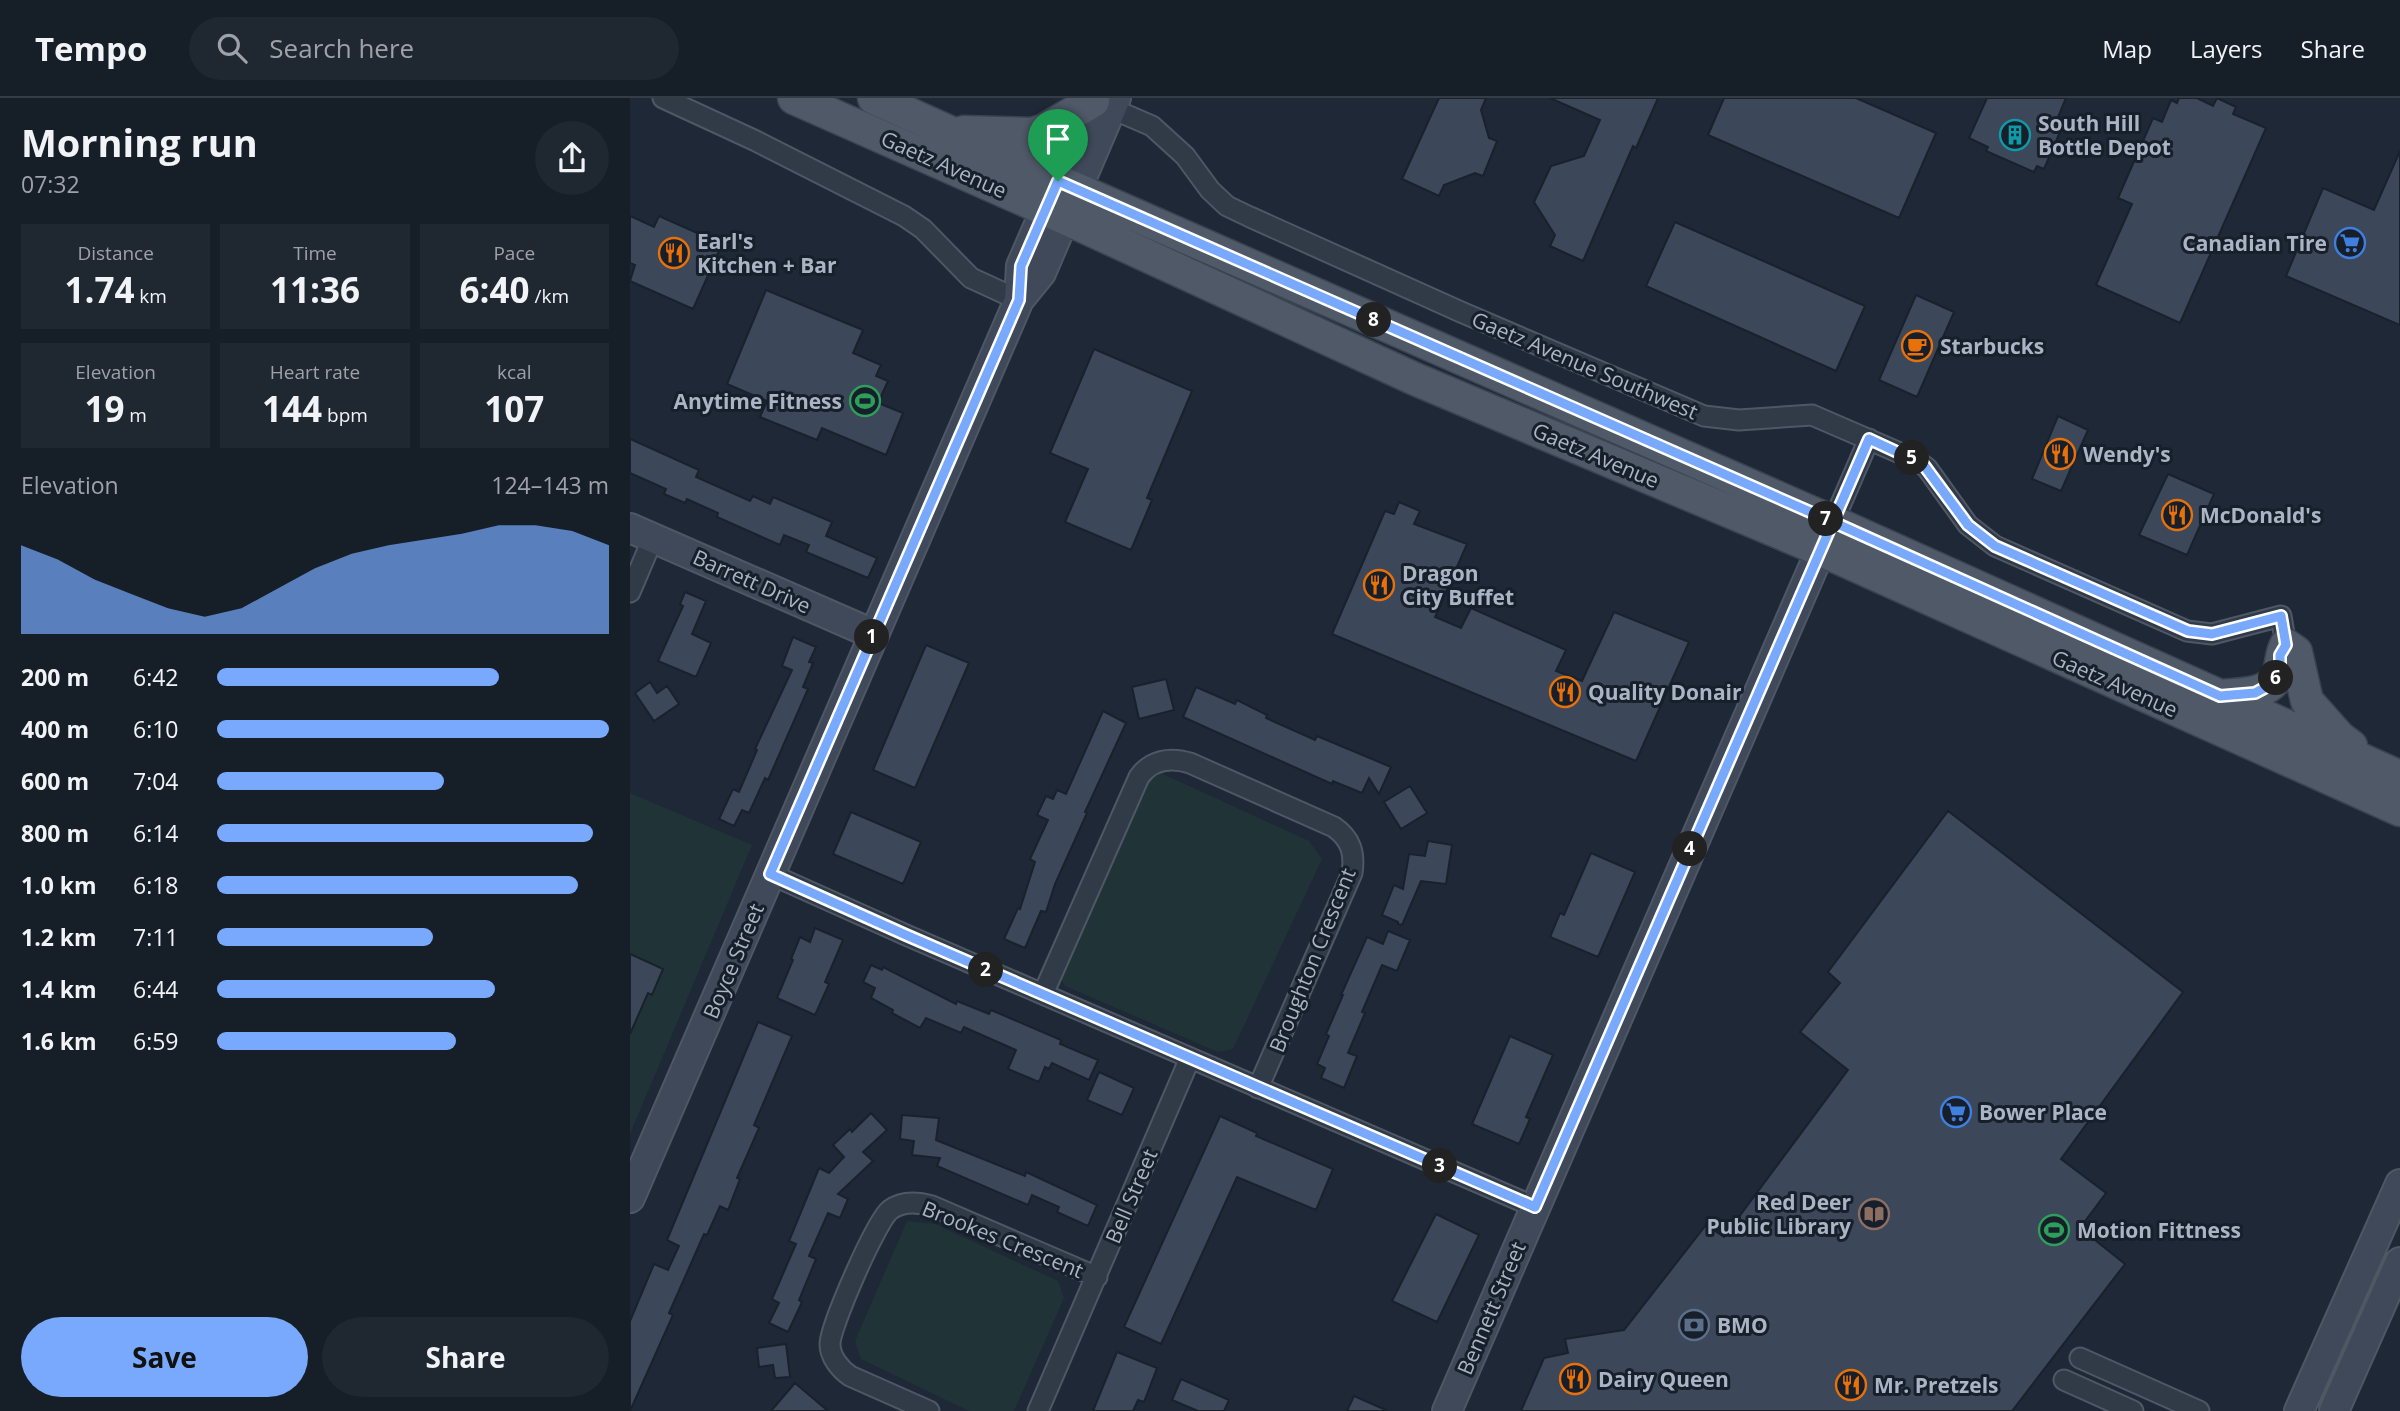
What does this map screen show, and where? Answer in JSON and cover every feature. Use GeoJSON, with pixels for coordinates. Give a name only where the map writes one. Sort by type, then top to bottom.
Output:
{"type":"FeatureCollection","features":[{"type":"Feature","properties":{"kind":"main road","name":"Gaetz Avenue"},"geometry":{"type":"LineString","coordinates":[[794,98],[1061,200],[1827,536],[2220,696],[2393,774]]}},
{"type":"Feature","properties":{"kind":"main road","name":"Gaetz Avenue"},"geometry":{"type":"LineString","coordinates":[[874,98],[948,131],[1061,200]]}},
{"type":"Feature","properties":{"kind":"main road"},"geometry":{"type":"LineString","coordinates":[[948,131],[1032,134],[1104,101]]}},
{"type":"Feature","properties":{"kind":"main road","name":"Gaetz Avenue"},"geometry":{"type":"LineString","coordinates":[[1827,536],[2400,810]]}},
{"type":"Feature","properties":{"kind":"main road"},"geometry":{"type":"LineString","coordinates":[[2220,696],[2255,693],[2270,685],[2280,667],[2283,630]]}},
{"type":"Feature","properties":{"kind":"main road"},"geometry":{"type":"LineString","coordinates":[[2283,630],[2295,652],[2307,701],[2339,737],[2393,774]]}},
{"type":"Feature","properties":{"kind":"street"},"geometry":{"type":"LineString","coordinates":[[663,98],[756,141],[904,216],[923,229],[971,278],[1019,300]]}},
{"type":"Feature","properties":{"kind":"street","name":"Boyce Street"},"geometry":{"type":"LineString","coordinates":[[630,1198],[1019,300],[1021,266],[1061,200],[1104,101]]}},
{"type":"Feature","properties":{"kind":"street","name":"Gaetz Avenue Southwest"},"geometry":{"type":"LineString","coordinates":[[1104,101],[1152,126],[1185,156],[1210,190],[1227,206],[1461,312],[1704,416],[1739,420],[1812,415],[1869,439],[1923,464],[1968,525],[1995,546],[2188,631],[2212,634],[2283,630]]}},
{"type":"Feature","properties":{"kind":"street","name":"Bennett Street"},"geometry":{"type":"LineString","coordinates":[[1447,1411],[1869,439]]}},
{"type":"Feature","properties":{"kind":"street"},"geometry":{"type":"LineString","coordinates":[[630,592],[642,533]]}},
{"type":"Feature","properties":{"kind":"street","name":"Barrett Drive"},"geometry":{"type":"LineString","coordinates":[[642,533],[873,634]]}},
{"type":"Feature","properties":{"kind":"street","name":"Broughton Crescent"},"geometry":{"type":"LineString","coordinates":[[1043,995],[1139,777],[1156,763],[1172,759],[1190,763],[1334,827],[1344,834],[1354,854],[1352,873],[1258,1088]]}},
{"type":"Feature","properties":{"kind":"street"},"geometry":{"type":"LineString","coordinates":[[770,874],[1535,1207]]}},
{"type":"Feature","properties":{"kind":"street","name":"Bell Street"},"geometry":{"type":"LineString","coordinates":[[1038,1411],[1190,1058]]}},
{"type":"Feature","properties":{"kind":"street"},"geometry":{"type":"LineString","coordinates":[[2299,1411],[2400,1184]]}},
{"type":"Feature","properties":{"kind":"street","name":"Brookes Crescent"},"geometry":{"type":"LineString","coordinates":[[929,1411],[850,1376],[839,1366],[831,1350],[830,1342],[838,1318],[876,1230],[890,1210],[908,1203],[932,1206],[1097,1277]]}},
{"type":"Feature","properties":{"kind":"street"},"geometry":{"type":"LineString","coordinates":[[2334,1411],[2400,1262]]}},
{"type":"Feature","properties":{"kind":"street"},"geometry":{"type":"LineString","coordinates":[[2080,1358],[2199,1411]]}},
{"type":"Feature","properties":{"kind":"street"},"geometry":{"type":"LineString","coordinates":[[2064,1380],[2133,1411]]}},
{"type":"Feature","properties":{"kind":"green space"},"geometry":{"type":"Polygon","coordinates":[[[1163,774],[1309,841],[1322,859],[1233,1049],[1218,1052],[1065,986],[1055,968],[1137,780],[1163,774]]]}},
{"type":"Feature","properties":{"kind":"green space"},"geometry":{"type":"Polygon","coordinates":[[[630,793],[752,845],[630,1134],[630,793]]]}},
{"type":"Feature","properties":{"kind":"green space"},"geometry":{"type":"Polygon","coordinates":[[[907,1221],[935,1224],[1058,1281],[1064,1298],[1014,1411],[969,1411],[861,1359],[855,1341],[907,1221]]]}},
{"type":"Feature","properties":{"kind":"building"},"geometry":{"type":"Polygon","coordinates":[[[1439,98],[1486,98],[1481,110],[1489,138],[1497,141],[1483,176],[1475,173],[1444,185],[1439,196],[1402,179],[1439,98]]]}},
{"type":"Feature","properties":{"kind":"building"},"geometry":{"type":"Polygon","coordinates":[[[1550,98],[1658,98],[1636,148],[1633,146],[1583,261],[1550,246],[1555,235],[1534,202],[1551,166],[1584,156],[1600,120],[1550,98]]]}},
{"type":"Feature","properties":{"kind":"building"},"geometry":{"type":"Polygon","coordinates":[[[1724,98],[1856,98],[1936,133],[1899,218],[1708,135],[1724,98]]]}},
{"type":"Feature","properties":{"kind":"building","name":"South Hill Bottle Depot"},"geometry":{"type":"Polygon","coordinates":[[[1987,98],[2066,98],[2053,129],[2060,132],[2044,169],[2037,166],[2034,172],[1986,151],[1988,147],[1969,138],[1987,98]]]}},
{"type":"Feature","properties":{"kind":"building"},"geometry":{"type":"Polygon","coordinates":[[[2179,98],[2197,98],[2213,106],[2217,98],[2236,107],[2233,114],[2266,128],[2180,323],[2096,285],[2132,204],[2118,198],[2153,118],[2162,122],[2171,100],[2177,103],[2179,98]]]}},
{"type":"Feature","properties":{"kind":"building","name":"Canadian Tire"},"geometry":{"type":"Polygon","coordinates":[[[2400,151],[2400,325],[2286,276],[2323,188],[2374,210],[2400,151]]]}},
{"type":"Feature","properties":{"kind":"building","name":"Earl's Kitchen + Bar"},"geometry":{"type":"Polygon","coordinates":[[[630,216],[654,227],[659,216],[722,244],[693,309],[630,281],[635,265],[630,263],[630,216]]]}},
{"type":"Feature","properties":{"kind":"building"},"geometry":{"type":"Polygon","coordinates":[[[1675,222],[1865,306],[1836,371],[1646,286],[1675,222]]]}},
{"type":"Feature","properties":{"kind":"building"},"geometry":{"type":"Polygon","coordinates":[[[766,290],[863,330],[853,353],[881,365],[876,376],[888,381],[878,403],[903,413],[886,455],[822,428],[817,440],[760,417],[767,401],[727,384],[766,290]]]}},
{"type":"Feature","properties":{"kind":"building","name":"Starbucks"},"geometry":{"type":"Polygon","coordinates":[[[1916,295],[1954,312],[1917,397],[1879,380],[1916,295]]]}},
{"type":"Feature","properties":{"kind":"building"},"geometry":{"type":"Polygon","coordinates":[[[1094,349],[1192,391],[1147,498],[1152,500],[1131,550],[1065,522],[1088,469],[1050,453],[1094,349]]]}},
{"type":"Feature","properties":{"kind":"building","name":"Wendy's"},"geometry":{"type":"Polygon","coordinates":[[[2058,416],[2088,430],[2061,491],[2032,479],[2058,416]]]}},
{"type":"Feature","properties":{"kind":"building"},"geometry":{"type":"Polygon","coordinates":[[[630,439],[699,470],[696,477],[750,501],[753,496],[770,504],[773,497],[832,522],[826,536],[877,558],[868,578],[806,552],[809,545],[784,535],[780,545],[717,517],[718,513],[687,499],[685,503],[664,494],[666,489],[630,473],[630,439]]]}},
{"type":"Feature","properties":{"kind":"building","name":"McDonald's"},"geometry":{"type":"Polygon","coordinates":[[[2168,474],[2214,494],[2187,555],[2139,535],[2168,474]]]}},
{"type":"Feature","properties":{"kind":"building"},"geometry":{"type":"Polygon","coordinates":[[[1399,502],[1420,511],[1414,524],[1467,544],[1435,617],[1461,628],[1471,608],[1566,650],[1556,671],[1582,681],[1614,612],[1689,642],[1636,761],[1332,634],[1385,511],[1394,514],[1399,502]]]}},
{"type":"Feature","properties":{"kind":"building"},"geometry":{"type":"Polygon","coordinates":[[[685,592],[706,601],[692,634],[711,643],[696,677],[658,661],[683,606],[680,604],[685,592]]]}},
{"type":"Feature","properties":{"kind":"building"},"geometry":{"type":"Polygon","coordinates":[[[793,637],[816,647],[803,687],[808,689],[768,780],[765,778],[749,813],[742,810],[734,826],[719,819],[733,789],[739,792],[757,750],[755,749],[792,670],[782,666],[793,637]]]}},
{"type":"Feature","properties":{"kind":"building"},"geometry":{"type":"Polygon","coordinates":[[[926,645],[969,663],[915,788],[873,770],[926,645]]]}},
{"type":"Feature","properties":{"kind":"building"},"geometry":{"type":"Polygon","coordinates":[[[1166,679],[1174,710],[1139,719],[1132,687],[1166,679]]]}},
{"type":"Feature","properties":{"kind":"building"},"geometry":{"type":"Polygon","coordinates":[[[650,682],[657,693],[667,686],[679,704],[654,721],[635,693],[650,682]]]}},
{"type":"Feature","properties":{"kind":"building"},"geometry":{"type":"Polygon","coordinates":[[[1196,687],[1235,704],[1237,700],[1267,715],[1266,718],[1315,740],[1317,736],[1391,767],[1379,794],[1369,778],[1362,793],[1333,781],[1332,784],[1183,717],[1196,687]]]}},
{"type":"Feature","properties":{"kind":"building"},"geometry":{"type":"Polygon","coordinates":[[[1103,711],[1126,723],[1085,812],[1087,813],[1055,884],[1046,912],[1041,911],[1025,948],[1004,939],[1018,908],[1020,909],[1035,862],[1030,859],[1048,820],[1037,815],[1046,796],[1053,799],[1057,790],[1066,794],[1103,711]]]}},
{"type":"Feature","properties":{"kind":"building"},"geometry":{"type":"Polygon","coordinates":[[[1410,786],[1427,813],[1401,829],[1384,802],[1410,786]]]}},
{"type":"Feature","properties":{"kind":"building","name":"Bower Place"},"geometry":{"type":"Polygon","coordinates":[[[1948,811],[2183,992],[2061,1159],[2106,1193],[2080,1228],[2125,1264],[2012,1411],[1521,1411],[1544,1358],[1568,1353],[1565,1339],[1624,1330],[1706,1225],[1724,1237],[1848,1070],[1800,1032],[1840,983],[1828,972],[1948,811]]]}},
{"type":"Feature","properties":{"kind":"building"},"geometry":{"type":"Polygon","coordinates":[[[851,812],[921,842],[903,884],[833,854],[851,812]]]}},
{"type":"Feature","properties":{"kind":"building"},"geometry":{"type":"Polygon","coordinates":[[[1428,841],[1452,845],[1446,884],[1421,881],[1402,925],[1398,924],[1382,915],[1394,885],[1403,889],[1409,854],[1425,856],[1428,841]]]}},
{"type":"Feature","properties":{"kind":"building"},"geometry":{"type":"Polygon","coordinates":[[[1591,853],[1635,872],[1598,957],[1550,937],[1560,913],[1564,915],[1591,853]]]}},
{"type":"Feature","properties":{"kind":"building"},"geometry":{"type":"Polygon","coordinates":[[[815,928],[843,940],[825,982],[829,984],[815,1015],[777,998],[800,937],[810,942],[815,928]]]}},
{"type":"Feature","properties":{"kind":"building"},"geometry":{"type":"Polygon","coordinates":[[[1388,931],[1410,940],[1397,971],[1382,965],[1348,1053],[1357,1056],[1344,1088],[1321,1078],[1325,1068],[1317,1064],[1329,1036],[1326,1034],[1341,995],[1367,937],[1383,944],[1388,931]]]}},
{"type":"Feature","properties":{"kind":"building"},"geometry":{"type":"Polygon","coordinates":[[[630,954],[663,969],[652,995],[648,993],[630,1034],[630,954]]]}},
{"type":"Feature","properties":{"kind":"building"},"geometry":{"type":"Polygon","coordinates":[[[871,965],[882,970],[883,967],[956,1004],[957,1001],[989,1014],[991,1010],[1061,1040],[1060,1044],[1098,1060],[1089,1080],[1052,1063],[1049,1069],[1045,1067],[1039,1082],[1008,1069],[1016,1050],[964,1027],[961,1033],[926,1018],[920,1028],[871,998],[875,988],[863,982],[871,965]]]}},
{"type":"Feature","properties":{"kind":"building"},"geometry":{"type":"Polygon","coordinates":[[[758,1022],[792,1036],[754,1125],[759,1128],[737,1178],[740,1179],[728,1210],[720,1206],[707,1235],[704,1234],[669,1313],[673,1315],[630,1411],[630,1321],[654,1264],[668,1270],[679,1246],[667,1240],[758,1022]]]}},
{"type":"Feature","properties":{"kind":"building"},"geometry":{"type":"Polygon","coordinates":[[[1510,1036],[1553,1055],[1526,1117],[1530,1119],[1519,1144],[1472,1124],[1510,1036]]]}},
{"type":"Feature","properties":{"kind":"building"},"geometry":{"type":"Polygon","coordinates":[[[1099,1072],[1134,1088],[1122,1115],[1087,1100],[1099,1072]]]}},
{"type":"Feature","properties":{"kind":"building"},"geometry":{"type":"Polygon","coordinates":[[[871,1113],[887,1130],[863,1152],[873,1161],[838,1194],[848,1199],[840,1218],[828,1213],[809,1256],[816,1259],[799,1300],[802,1302],[788,1332],[769,1323],[779,1303],[772,1299],[796,1244],[789,1241],[819,1168],[829,1173],[844,1157],[833,1145],[850,1129],[852,1132],[871,1113]]]}},
{"type":"Feature","properties":{"kind":"building"},"geometry":{"type":"Polygon","coordinates":[[[902,1115],[939,1118],[936,1140],[1025,1176],[1026,1172],[1097,1205],[1088,1226],[1057,1212],[1059,1207],[1032,1195],[1028,1205],[937,1166],[940,1158],[912,1155],[914,1141],[900,1139],[902,1115]]]}},
{"type":"Feature","properties":{"kind":"building"},"geometry":{"type":"Polygon","coordinates":[[[1220,1116],[1257,1133],[1256,1136],[1333,1169],[1316,1210],[1237,1177],[1161,1344],[1124,1327],[1220,1116]]]}},
{"type":"Feature","properties":{"kind":"building"},"geometry":{"type":"Polygon","coordinates":[[[1436,1214],[1479,1235],[1437,1322],[1392,1301],[1436,1214]]]}},
{"type":"Feature","properties":{"kind":"building"},"geometry":{"type":"Polygon","coordinates":[[[786,1344],[790,1377],[775,1378],[773,1365],[759,1367],[757,1348],[786,1344]]]}},
{"type":"Feature","properties":{"kind":"building"},"geometry":{"type":"Polygon","coordinates":[[[1117,1352],[1157,1368],[1144,1402],[1138,1400],[1133,1411],[1093,1411],[1117,1352]]]}},
{"type":"Feature","properties":{"kind":"building"},"geometry":{"type":"Polygon","coordinates":[[[1181,1379],[1229,1400],[1224,1411],[1198,1411],[1172,1400],[1181,1379]]]}},
{"type":"Feature","properties":{"kind":"building"},"geometry":{"type":"Polygon","coordinates":[[[795,1383],[828,1411],[771,1411],[795,1383]]]}},
{"type":"Feature","properties":{"kind":"building"},"geometry":{"type":"Polygon","coordinates":[[[1354,1396],[1388,1411],[1347,1411],[1354,1396]]]}},
{"type":"Feature","properties":{"kind":"place","name":"South Hill Bottle Depot"},"geometry":{"type":"Point","coordinates":[2015,135]}},
{"type":"Feature","properties":{"kind":"place","name":"Canadian Tire"},"geometry":{"type":"Point","coordinates":[2350,243]}},
{"type":"Feature","properties":{"kind":"place","name":"Earl's Kitchen + Bar"},"geometry":{"type":"Point","coordinates":[674,253]}},
{"type":"Feature","properties":{"kind":"place","name":"Starbucks"},"geometry":{"type":"Point","coordinates":[1917,346]}},
{"type":"Feature","properties":{"kind":"place","name":"Anytime Fitness"},"geometry":{"type":"Point","coordinates":[865,401]}},
{"type":"Feature","properties":{"kind":"place","name":"Wendy's"},"geometry":{"type":"Point","coordinates":[2060,454]}},
{"type":"Feature","properties":{"kind":"place","name":"McDonald's"},"geometry":{"type":"Point","coordinates":[2177,515]}},
{"type":"Feature","properties":{"kind":"place","name":"Dragon City Buffet"},"geometry":{"type":"Point","coordinates":[1379,585]}},
{"type":"Feature","properties":{"kind":"place","name":"Quality Donair"},"geometry":{"type":"Point","coordinates":[1565,692]}},
{"type":"Feature","properties":{"kind":"place","name":"Bower Place"},"geometry":{"type":"Point","coordinates":[1956,1112]}},
{"type":"Feature","properties":{"kind":"place","name":"Red Deer Public Library"},"geometry":{"type":"Point","coordinates":[1874,1214]}},
{"type":"Feature","properties":{"kind":"place","name":"Motion Fittness"},"geometry":{"type":"Point","coordinates":[2054,1230]}},
{"type":"Feature","properties":{"kind":"place","name":"BMO"},"geometry":{"type":"Point","coordinates":[1694,1325]}},
{"type":"Feature","properties":{"kind":"place","name":"Dairy Queen"},"geometry":{"type":"Point","coordinates":[1575,1379]}},
{"type":"Feature","properties":{"kind":"place","name":"Mr. Pretzels"},"geometry":{"type":"Point","coordinates":[1851,1385]}},
{"type":"Feature","properties":{"kind":"route"},"geometry":{"type":"LineString","coordinates":[[1058,181],[1021,266],[1019,300],[770,874],[1535,1207],[1670,895],[1706,814],[1795,608],[1833,522],[1869,439],[1923,464],[1968,525],[1995,546],[2188,631],[2212,634],[2281,616],[2286,645],[2280,655],[2276,678],[2270,685],[2255,693],[2220,696],[1833,522],[1058,181]]}}]}
